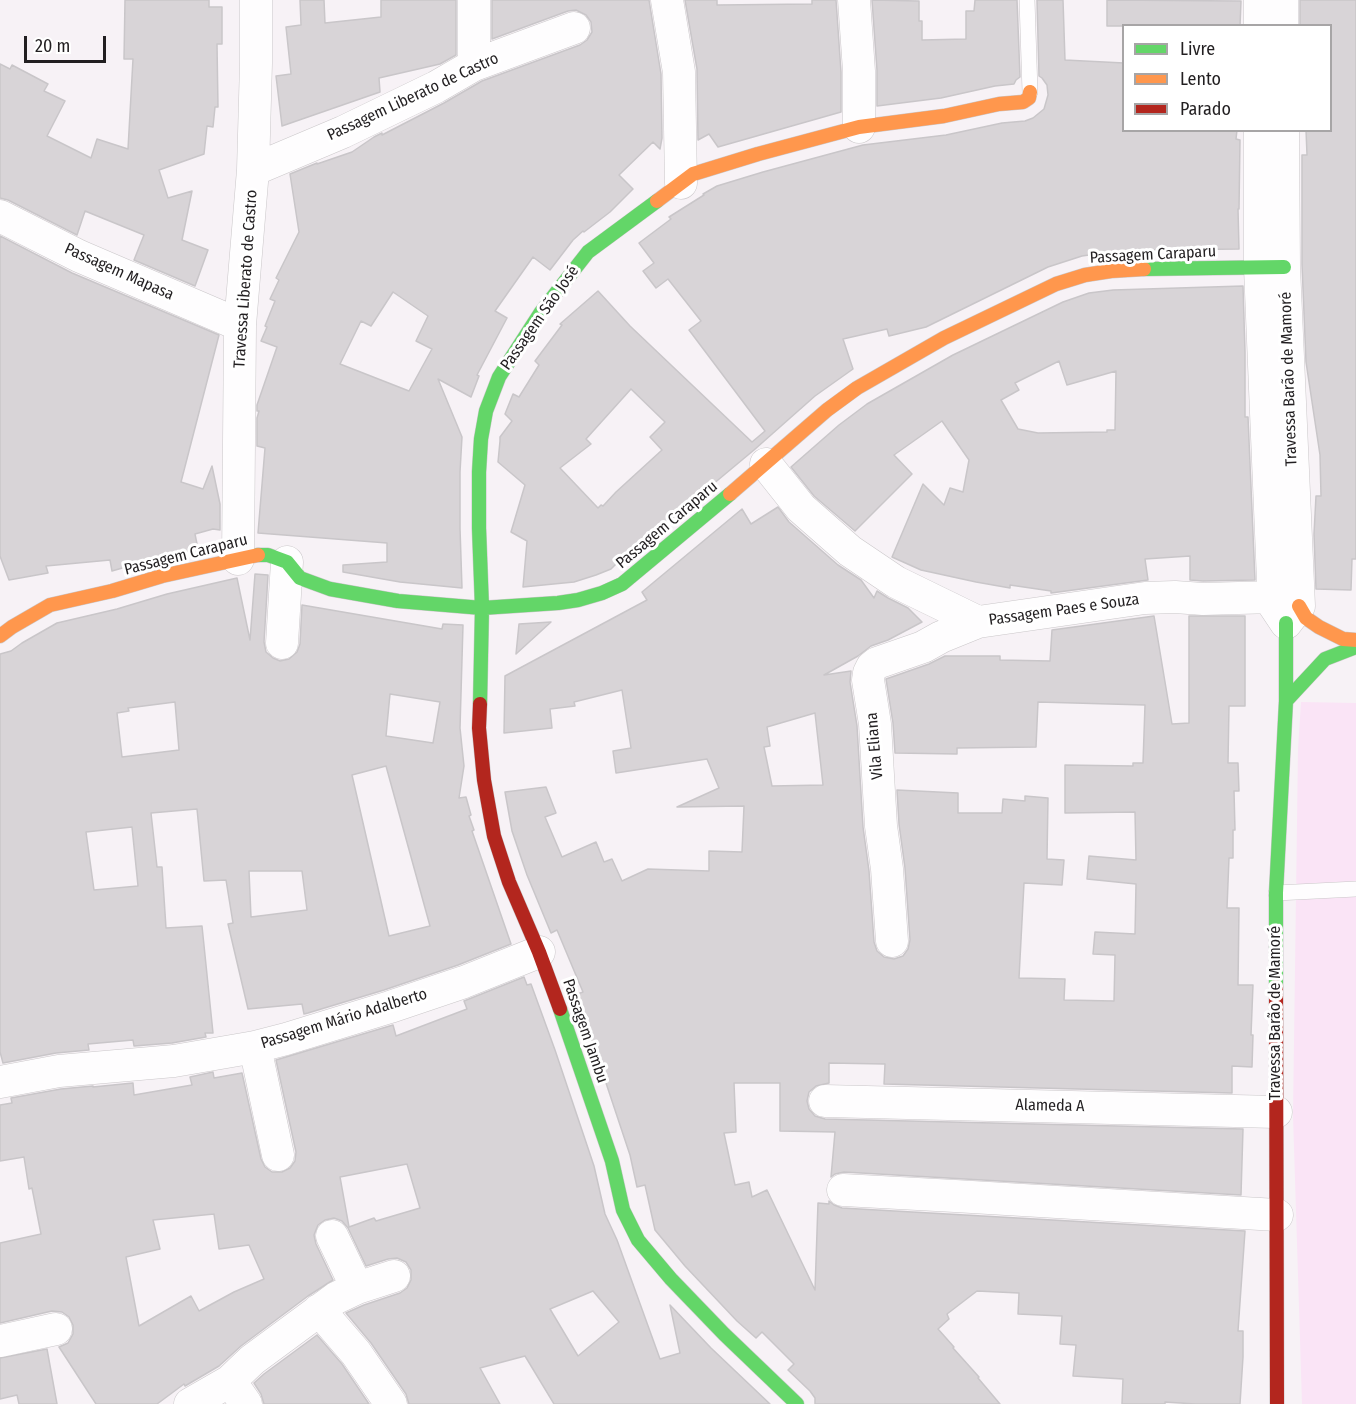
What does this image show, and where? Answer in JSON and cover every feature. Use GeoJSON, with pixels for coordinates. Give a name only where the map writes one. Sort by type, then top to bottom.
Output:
{"type":"FeatureCollection","features":[{"type":"Feature","properties":{"kind":"street","name":"Travessa Liberato de Castro"},"geometry":{"type":"LineString","coordinates":[[238,559],[240,325],[253,170],[256,0]]}},
{"type":"Feature","properties":{"kind":"street"},"geometry":{"type":"LineString","coordinates":[[474,0],[474,65]]}},
{"type":"Feature","properties":{"kind":"street"},"geometry":{"type":"LineString","coordinates":[[667,0],[679,72],[681,183]]}},
{"type":"Feature","properties":{"kind":"street"},"geometry":{"type":"LineString","coordinates":[[854,0],[859,71],[859,128]]}},
{"type":"Feature","properties":{"kind":"street"},"geometry":{"type":"LineString","coordinates":[[1260,0],[1260,24]]}},
{"type":"Feature","properties":{"kind":"street"},"geometry":{"type":"LineString","coordinates":[[1282,0],[1282,24]]}},
{"type":"Feature","properties":{"kind":"street","name":"Passagem Liberato de Castro"},"geometry":{"type":"LineString","coordinates":[[253,170],[343,132],[436,87],[474,65],[574,28]]}},
{"type":"Feature","properties":{"kind":"street","name":"Passagem São José"},"geometry":{"type":"LineString","coordinates":[[482,608],[479,472],[486,411],[499,376],[541,312],[588,252],[693,174],[758,154],[859,128],[1023,102],[1029,98],[1030,92]]}},
{"type":"Feature","properties":{"kind":"street","name":"Travessa Barão de Mamoré"},"geometry":{"type":"LineString","coordinates":[[1260,132],[1272,267],[1286,609],[1286,701],[1276,893],[1277,1404]]}},
{"type":"Feature","properties":{"kind":"street","name":"Travessa Barão de Mamoré"},"geometry":{"type":"LineString","coordinates":[[1272,267],[1283,132]]}},
{"type":"Feature","properties":{"kind":"street","name":"Passagem Mapasa"},"geometry":{"type":"LineString","coordinates":[[0,216],[79,256],[240,325]]}},
{"type":"Feature","properties":{"kind":"street","name":"Passagem Caraparu"},"geometry":{"type":"LineString","coordinates":[[0,636],[50,605],[254,555],[268,555],[287,562],[300,578],[330,589],[398,601],[482,608],[578,600],[622,584],[766,464],[826,410],[857,388],[944,338],[1056,284],[1085,275],[1111,271],[1272,267]]}},
{"type":"Feature","properties":{"kind":"street","name":"Passagem Paes e Souza"},"geometry":{"type":"LineString","coordinates":[[766,464],[801,508],[850,551],[896,582],[978,622],[1145,598],[1203,599],[1286,609]]}},
{"type":"Feature","properties":{"kind":"street"},"geometry":{"type":"LineString","coordinates":[[282,643],[287,562]]}},
{"type":"Feature","properties":{"kind":"street","name":"Passagem Jambu"},"geometry":{"type":"LineString","coordinates":[[482,608],[479,728],[483,780],[494,836],[509,882],[539,952],[573,1044],[608,1150],[623,1210],[638,1240],[671,1279],[723,1334],[797,1404]]}},
{"type":"Feature","properties":{"kind":"street"},"geometry":{"type":"LineString","coordinates":[[1286,609],[1343,639],[1356,640]]}},
{"type":"Feature","properties":{"kind":"street","name":"Vila Eliana"},"geometry":{"type":"LineString","coordinates":[[892,941],[887,869],[881,826],[876,736],[868,680],[872,667],[877,663],[922,647],[978,622]]}},
{"type":"Feature","properties":{"kind":"street"},"geometry":{"type":"LineString","coordinates":[[1286,701],[1325,658],[1356,647]]}},
{"type":"Feature","properties":{"kind":"street","name":"Passagem Mário Adalberto"},"geometry":{"type":"LineString","coordinates":[[0,1082],[59,1071],[174,1060],[255,1047],[390,1007],[464,982],[539,952]]}},
{"type":"Feature","properties":{"kind":"street"},"geometry":{"type":"LineString","coordinates":[[255,1047],[278,1155]]}},
{"type":"Feature","properties":{"kind":"street","name":"Alameda A"},"geometry":{"type":"LineString","coordinates":[[825,1101],[1276,1112]]}},
{"type":"Feature","properties":{"kind":"street"},"geometry":{"type":"LineString","coordinates":[[843,1190],[1277,1215]]}},
{"type":"Feature","properties":{"kind":"street"},"geometry":{"type":"LineString","coordinates":[[332,1236],[357,1288]]}},
{"type":"Feature","properties":{"kind":"street"},"geometry":{"type":"LineString","coordinates":[[190,1404],[243,1382],[319,1310],[336,1298],[357,1288],[394,1276]]}},
{"type":"Feature","properties":{"kind":"street"},"geometry":{"type":"LineString","coordinates":[[319,1310],[356,1353],[391,1404]]}},
{"type":"Feature","properties":{"kind":"street"},"geometry":{"type":"LineString","coordinates":[[0,1341],[56,1329]]}},
{"type":"Feature","properties":{"kind":"lane"},"geometry":{"type":"LineString","coordinates":[[1027,0],[1030,92]]}},
{"type":"Feature","properties":{"kind":"lane"},"geometry":{"type":"LineString","coordinates":[[1276,893],[1356,889]]}},
{"type":"Feature","properties":{"kind":"shaded area"},"geometry":{"type":"Polygon","coordinates":[[[1301,702],[1356,703],[1356,1404],[1302,1404],[1293,1115],[1298,749],[1301,702]]]}},
{"type":"Feature","properties":{"kind":"building"},"geometry":{"type":"Polygon","coordinates":[[[125,0],[209,0],[209,7],[222,7],[222,44],[217,44],[218,107],[215,107],[213,127],[207,126],[204,154],[159,170],[168,198],[192,191],[182,240],[208,250],[195,286],[134,260],[144,235],[85,211],[77,235],[0,198],[0,64],[10,69],[12,65],[48,84],[44,91],[65,101],[47,136],[91,158],[97,139],[128,149],[133,59],[124,59],[125,0]]]}},
{"type":"Feature","properties":{"kind":"building"},"geometry":{"type":"Polygon","coordinates":[[[300,0],[324,0],[325,23],[381,17],[381,0],[456,0],[456,55],[440,64],[379,78],[380,92],[282,126],[276,76],[291,74],[286,27],[301,25],[300,0]]]}},
{"type":"Feature","properties":{"kind":"building"},"geometry":{"type":"Polygon","coordinates":[[[492,0],[649,0],[661,74],[662,138],[660,149],[653,142],[619,175],[633,189],[610,212],[573,240],[550,270],[533,257],[495,311],[507,318],[477,375],[479,376],[471,397],[438,379],[462,437],[460,528],[462,588],[400,582],[343,572],[343,565],[387,562],[387,543],[258,533],[265,448],[257,446],[259,411],[257,411],[257,405],[277,347],[261,341],[275,301],[270,299],[279,280],[276,278],[299,232],[290,174],[352,152],[374,137],[444,103],[482,81],[580,45],[592,32],[591,22],[586,15],[576,10],[568,11],[492,39],[492,0]],[[393,292],[371,326],[361,321],[340,364],[409,391],[432,349],[416,341],[428,316],[393,292]]]}},
{"type":"Feature","properties":{"kind":"building"},"geometry":{"type":"Polygon","coordinates":[[[685,0],[717,0],[717,5],[812,4],[812,0],[836,0],[841,112],[718,147],[709,134],[698,140],[697,69],[685,0]]]}},
{"type":"Feature","properties":{"kind":"building"},"geometry":{"type":"Polygon","coordinates":[[[872,0],[919,1],[922,40],[966,39],[966,11],[974,11],[975,0],[1017,0],[1020,77],[1014,84],[941,98],[877,106],[872,0]]]}},
{"type":"Feature","properties":{"kind":"building"},"geometry":{"type":"Polygon","coordinates":[[[1037,0],[1063,0],[1065,60],[1122,63],[1122,132],[1237,132],[1236,139],[1240,140],[1239,249],[1146,250],[1082,256],[1048,267],[926,327],[889,336],[887,329],[843,339],[853,369],[815,396],[611,569],[574,582],[523,587],[527,541],[511,532],[525,485],[498,462],[500,437],[512,421],[505,414],[513,394],[519,397],[539,365],[535,361],[562,325],[560,324],[598,291],[630,326],[752,442],[765,431],[689,330],[701,321],[668,279],[656,288],[643,271],[654,263],[639,243],[671,219],[669,217],[717,186],[863,145],[946,135],[1033,118],[1044,109],[1048,95],[1047,85],[1039,76],[1037,0]],[[631,389],[586,439],[591,444],[560,468],[598,508],[603,506],[662,450],[650,437],[665,422],[631,389]]]}},
{"type":"Feature","properties":{"kind":"building"},"geometry":{"type":"Polygon","coordinates":[[[1107,0],[1241,1],[1240,24],[1107,26],[1107,0]]]}},
{"type":"Feature","properties":{"kind":"building"},"geometry":{"type":"Polygon","coordinates":[[[1300,0],[1356,0],[1356,559],[1352,559],[1351,590],[1316,589],[1314,534],[1316,496],[1321,496],[1320,455],[1306,362],[1302,264],[1302,155],[1307,155],[1306,132],[1332,132],[1332,24],[1300,24],[1300,0]]]}},
{"type":"Feature","properties":{"kind":"building"},"geometry":{"type":"Polygon","coordinates":[[[0,236],[72,273],[219,335],[181,482],[203,489],[212,466],[220,504],[220,530],[213,529],[195,534],[198,549],[112,571],[110,560],[46,566],[48,573],[9,580],[0,556],[0,236]]]}},
{"type":"Feature","properties":{"kind":"building"},"geometry":{"type":"Polygon","coordinates":[[[1243,286],[1245,417],[1248,417],[1255,580],[1190,580],[1190,556],[1145,559],[1148,580],[1051,593],[1051,591],[1010,585],[1010,588],[976,582],[921,570],[892,557],[923,484],[944,505],[950,488],[963,492],[969,460],[942,421],[894,455],[912,474],[855,531],[814,496],[791,467],[867,404],[953,355],[1063,302],[1089,293],[1113,290],[1243,286]],[[1059,361],[1015,383],[1019,390],[1001,400],[1018,429],[1038,433],[1115,430],[1116,371],[1067,385],[1059,361]]]}},
{"type":"Feature","properties":{"kind":"building"},"geometry":{"type":"Polygon","coordinates":[[[778,507],[789,522],[838,565],[861,580],[874,598],[877,591],[908,608],[922,622],[888,640],[871,646],[824,675],[851,671],[850,682],[857,726],[863,827],[874,942],[877,951],[884,957],[894,959],[903,956],[910,940],[897,790],[958,793],[958,813],[1002,813],[1003,799],[1025,801],[1025,796],[1048,798],[1047,859],[1064,860],[1062,885],[1024,883],[1019,978],[1065,979],[1064,1000],[1114,1001],[1115,955],[1093,954],[1095,932],[1135,934],[1136,884],[1087,879],[1089,856],[1136,860],[1135,812],[1065,813],[1065,765],[1133,766],[1133,763],[1143,763],[1145,705],[1038,702],[1036,747],[957,748],[957,754],[895,753],[886,679],[945,656],[1000,656],[1000,660],[1050,661],[1052,630],[1154,616],[1172,724],[1189,723],[1189,616],[1245,616],[1245,706],[1229,706],[1228,763],[1238,763],[1239,791],[1234,791],[1235,830],[1233,830],[1233,858],[1229,858],[1227,908],[1239,908],[1238,985],[1253,985],[1251,1035],[1253,1035],[1252,1067],[1232,1066],[1232,1093],[884,1084],[885,1064],[829,1063],[829,1083],[816,1086],[809,1092],[807,1101],[809,1109],[815,1116],[825,1119],[1243,1129],[1241,1195],[844,1172],[831,1177],[835,1132],[780,1131],[780,1083],[734,1083],[736,1132],[724,1133],[735,1185],[749,1182],[752,1197],[767,1190],[815,1290],[818,1203],[829,1204],[829,1201],[842,1208],[1245,1231],[1238,1331],[1243,1331],[1240,1404],[1165,1402],[1165,1404],[1122,1404],[1123,1379],[1073,1376],[1076,1345],[1060,1344],[1062,1316],[1018,1314],[1019,1293],[977,1291],[947,1314],[949,1319],[938,1329],[1000,1404],[815,1404],[815,1398],[810,1391],[788,1370],[794,1364],[762,1332],[756,1338],[737,1321],[685,1266],[655,1230],[645,1185],[637,1187],[630,1155],[575,995],[583,992],[557,930],[551,933],[527,875],[512,831],[505,792],[546,787],[556,813],[545,817],[562,857],[596,842],[604,862],[612,859],[622,881],[648,869],[709,871],[709,851],[742,852],[744,806],[677,807],[719,788],[707,759],[616,773],[613,751],[631,748],[622,690],[574,702],[575,706],[550,709],[552,728],[504,733],[505,676],[647,600],[642,592],[742,509],[751,524],[778,507]],[[815,713],[767,727],[770,746],[764,747],[772,786],[823,785],[815,713]]]}},
{"type":"Feature","properties":{"kind":"building"},"geometry":{"type":"Polygon","coordinates":[[[255,574],[268,575],[264,642],[266,652],[280,661],[289,659],[297,652],[300,644],[302,605],[442,629],[443,624],[463,625],[460,728],[464,766],[459,798],[466,797],[474,830],[472,831],[511,944],[458,965],[304,1014],[302,1004],[248,1009],[228,924],[233,923],[226,880],[204,881],[197,809],[151,813],[157,867],[162,867],[166,928],[202,926],[213,1033],[205,1033],[206,1037],[172,1043],[134,1046],[133,1040],[88,1044],[89,1050],[56,1053],[3,1063],[0,1052],[0,654],[11,651],[57,623],[237,578],[250,640],[255,574]],[[390,694],[386,736],[433,743],[440,702],[390,694]],[[175,702],[128,708],[129,711],[117,713],[122,757],[179,750],[175,702]],[[386,766],[352,775],[389,936],[430,926],[386,766]],[[132,827],[86,832],[94,890],[138,886],[132,827]],[[249,871],[251,917],[307,910],[302,871],[249,871]]]}},
{"type":"Feature","properties":{"kind":"building"},"geometry":{"type":"Polygon","coordinates":[[[551,622],[516,654],[519,624],[551,622]]]}},
{"type":"Feature","properties":{"kind":"building"},"geometry":{"type":"Polygon","coordinates":[[[524,977],[527,985],[531,984],[594,1166],[605,1214],[617,1240],[660,1359],[680,1353],[670,1305],[770,1404],[554,1404],[525,1356],[480,1368],[500,1404],[409,1404],[406,1394],[371,1343],[346,1313],[400,1293],[407,1288],[411,1280],[411,1270],[406,1262],[397,1258],[366,1266],[348,1228],[342,1221],[334,1218],[318,1225],[314,1235],[333,1280],[241,1346],[219,1366],[185,1386],[184,1384],[157,1404],[96,1404],[59,1347],[68,1343],[73,1334],[73,1325],[69,1317],[62,1312],[52,1311],[0,1323],[0,1243],[41,1234],[32,1188],[29,1189],[24,1157],[0,1161],[0,1105],[12,1103],[11,1098],[61,1089],[133,1083],[134,1095],[192,1085],[190,1077],[213,1072],[214,1078],[242,1073],[261,1159],[265,1167],[272,1172],[282,1172],[290,1168],[295,1161],[296,1152],[276,1060],[393,1025],[396,1036],[467,1009],[464,1001],[524,977]],[[407,1164],[340,1177],[349,1227],[374,1218],[376,1221],[420,1208],[407,1164]],[[214,1214],[153,1220],[160,1249],[126,1257],[139,1326],[191,1296],[199,1311],[264,1279],[249,1245],[219,1249],[214,1214]],[[593,1291],[550,1309],[578,1356],[619,1322],[593,1291]]]}},
{"type":"Feature","properties":{"kind":"building"},"geometry":{"type":"Polygon","coordinates":[[[317,1335],[342,1364],[369,1404],[264,1404],[254,1383],[317,1335]]]}},
{"type":"Feature","properties":{"kind":"building"},"geometry":{"type":"Polygon","coordinates":[[[47,1349],[57,1404],[19,1404],[17,1395],[0,1399],[0,1358],[47,1349]]]}},
{"type":"Feature","properties":{"kind":"traffic: fast"},"geometry":{"type":"LineString","coordinates":[[480,704],[482,608],[479,472],[486,411],[499,377],[541,312],[588,252],[657,201]]}},
{"type":"Feature","properties":{"kind":"traffic: fast"},"geometry":{"type":"LineString","coordinates":[[1144,269],[1284,267]]}},
{"type":"Feature","properties":{"kind":"traffic: fast"},"geometry":{"type":"LineString","coordinates":[[258,555],[268,555],[287,562],[300,578],[330,589],[398,601],[482,608],[558,603],[602,593],[622,584],[730,494]]}},
{"type":"Feature","properties":{"kind":"traffic: fast"},"geometry":{"type":"LineString","coordinates":[[1276,987],[1276,893],[1286,701],[1286,623]]}},
{"type":"Feature","properties":{"kind":"traffic: fast"},"geometry":{"type":"LineString","coordinates":[[1286,701],[1325,659],[1356,647]]}},
{"type":"Feature","properties":{"kind":"traffic: fast"},"geometry":{"type":"LineString","coordinates":[[560,1009],[612,1161],[623,1210],[638,1240],[671,1279],[724,1334],[797,1404]]}},
{"type":"Feature","properties":{"kind":"traffic: slow"},"geometry":{"type":"LineString","coordinates":[[657,201],[693,174],[758,154],[859,127],[944,116],[999,104],[1023,102],[1029,98],[1030,92]]}},
{"type":"Feature","properties":{"kind":"traffic: slow"},"geometry":{"type":"LineString","coordinates":[[730,494],[827,410],[857,388],[944,338],[1056,284],[1085,275],[1144,269]]}},
{"type":"Feature","properties":{"kind":"traffic: slow"},"geometry":{"type":"LineString","coordinates":[[0,636],[50,605],[112,591],[162,576],[258,555]]}},
{"type":"Feature","properties":{"kind":"traffic: slow"},"geometry":{"type":"LineString","coordinates":[[1299,606],[1306,618],[1319,627],[1343,639],[1356,640]]}},
{"type":"Feature","properties":{"kind":"traffic: jam"},"geometry":{"type":"LineString","coordinates":[[480,704],[479,728],[484,780],[494,836],[509,882],[560,1009]]}},
{"type":"Feature","properties":{"kind":"traffic: jam"},"geometry":{"type":"LineString","coordinates":[[1276,987],[1277,1404]]}}]}
